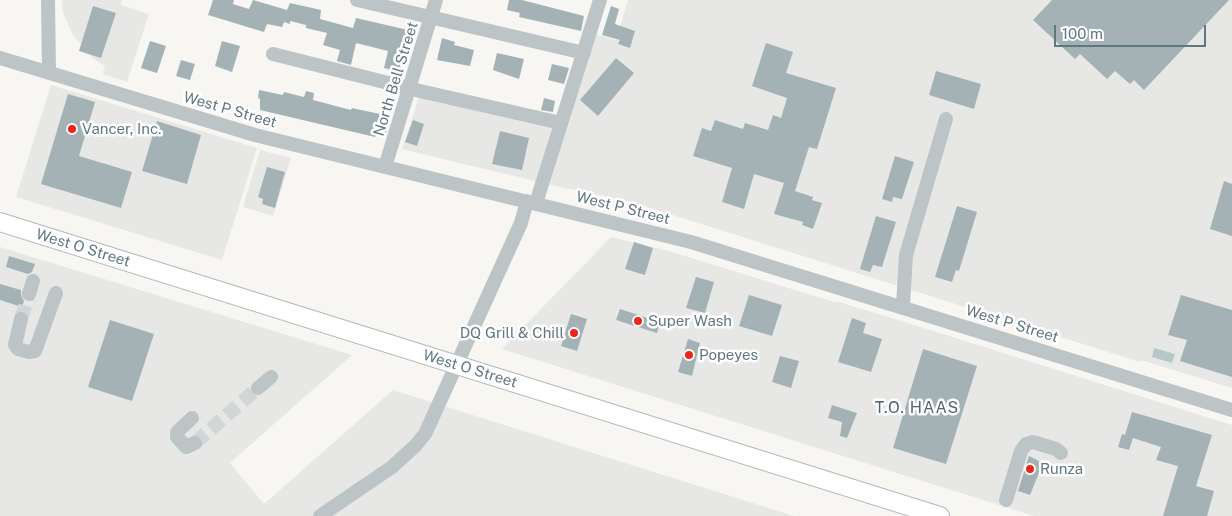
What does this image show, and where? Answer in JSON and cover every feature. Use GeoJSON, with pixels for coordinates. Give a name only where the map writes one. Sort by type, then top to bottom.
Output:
{"type":"FeatureCollection","features":[{"type":"Feature","properties":{"kind":"main road","name":"West O Street"},"geometry":{"type":"LineString","coordinates":[[0,222],[940,516]]}},
{"type":"Feature","properties":{"kind":"street"},"geometry":{"type":"LineString","coordinates":[[48,0],[49,73]]}},
{"type":"Feature","properties":{"kind":"street"},"geometry":{"type":"LineString","coordinates":[[357,0],[584,53]]}},
{"type":"Feature","properties":{"kind":"street","name":"North Bell Street"},"geometry":{"type":"LineString","coordinates":[[385,167],[436,0]]}},
{"type":"Feature","properties":{"kind":"street"},"geometry":{"type":"LineString","coordinates":[[320,516],[377,479],[416,446],[433,419],[531,202],[561,123],[600,0]]}},
{"type":"Feature","properties":{"kind":"street"},"geometry":{"type":"LineString","coordinates":[[273,54],[410,89],[561,123]]}},
{"type":"Feature","properties":{"kind":"street","name":"West P Street"},"geometry":{"type":"LineString","coordinates":[[0,58],[254,135],[691,242],[903,306],[1232,410]]}},
{"type":"Feature","properties":{"kind":"street"},"geometry":{"type":"LineString","coordinates":[[903,306],[906,255],[946,119]]}},
{"type":"Feature","properties":{"kind":"street"},"geometry":{"type":"LineString","coordinates":[[21,319],[16,345],[18,349],[29,352],[35,351],[56,293]]}},
{"type":"Feature","properties":{"kind":"street"},"geometry":{"type":"LineString","coordinates":[[258,388],[271,377]]}},
{"type":"Feature","properties":{"kind":"street"},"geometry":{"type":"LineString","coordinates":[[192,418],[178,432],[177,437],[186,448],[195,443]]}},
{"type":"Feature","properties":{"kind":"street"},"geometry":{"type":"LineString","coordinates":[[1006,500],[1021,451],[1026,444],[1034,442],[1056,449],[1061,453]]}},
{"type":"Feature","properties":{"kind":"shaded area"},"geometry":{"type":"Polygon","coordinates":[[[62,0],[122,0],[121,5],[149,14],[127,82],[103,74],[105,66],[91,57],[73,35],[63,13],[62,0]]]}},
{"type":"Feature","properties":{"kind":"shaded area"},"geometry":{"type":"Polygon","coordinates":[[[628,0],[1232,0],[1232,388],[1141,360],[1140,362],[628,201],[546,184],[594,34],[616,40],[628,0]]]}},
{"type":"Feature","properties":{"kind":"shaded area"},"geometry":{"type":"Polygon","coordinates":[[[51,85],[257,148],[222,260],[16,197],[51,85]]]}},
{"type":"Feature","properties":{"kind":"shaded area"},"geometry":{"type":"Polygon","coordinates":[[[420,94],[556,125],[538,182],[402,149],[420,94]]]}},
{"type":"Feature","properties":{"kind":"shaded area"},"geometry":{"type":"Polygon","coordinates":[[[260,150],[291,158],[273,216],[243,207],[260,150]]]}},
{"type":"Feature","properties":{"kind":"shaded area"},"geometry":{"type":"Polygon","coordinates":[[[611,237],[669,251],[892,318],[1232,425],[1232,516],[1034,516],[502,349],[611,237]]]}},
{"type":"Feature","properties":{"kind":"shaded area"},"geometry":{"type":"Polygon","coordinates":[[[0,247],[352,355],[230,463],[264,504],[393,390],[794,516],[0,516],[0,247]]]}},
{"type":"Feature","properties":{"kind":"shaded area"},"geometry":{"type":"Polygon","coordinates":[[[1154,348],[1175,354],[1172,363],[1152,357],[1154,348]]]}},
{"type":"Feature","properties":{"kind":"building"},"geometry":{"type":"Polygon","coordinates":[[[213,0],[234,0],[233,4],[249,9],[253,0],[287,10],[290,3],[321,10],[320,19],[353,28],[356,18],[408,30],[399,72],[384,68],[388,51],[356,43],[351,65],[337,61],[340,50],[323,45],[327,33],[306,28],[306,25],[290,21],[290,24],[284,22],[282,27],[267,24],[264,32],[208,15],[213,0]]]}},
{"type":"Feature","properties":{"kind":"building"},"geometry":{"type":"Polygon","coordinates":[[[509,0],[522,0],[584,16],[581,31],[519,17],[520,13],[507,10],[509,0]]]}},
{"type":"Feature","properties":{"kind":"building"},"geometry":{"type":"Polygon","coordinates":[[[1052,0],[1229,0],[1144,90],[1134,80],[1130,84],[1115,71],[1107,79],[1080,54],[1075,59],[1033,20],[1052,0]]]}},
{"type":"Feature","properties":{"kind":"building"},"geometry":{"type":"Polygon","coordinates":[[[93,6],[116,13],[101,58],[79,51],[93,6]]]}},
{"type":"Feature","properties":{"kind":"building"},"geometry":{"type":"Polygon","coordinates":[[[611,6],[619,9],[615,24],[635,31],[630,48],[618,44],[620,40],[602,35],[611,6]]]}},
{"type":"Feature","properties":{"kind":"building"},"geometry":{"type":"Polygon","coordinates":[[[442,38],[455,42],[454,45],[474,50],[470,66],[437,60],[442,38]]]}},
{"type":"Feature","properties":{"kind":"building"},"geometry":{"type":"Polygon","coordinates":[[[150,41],[166,46],[157,73],[141,68],[150,41]]]}},
{"type":"Feature","properties":{"kind":"building"},"geometry":{"type":"Polygon","coordinates":[[[222,41],[240,46],[232,72],[215,66],[222,41]]]}},
{"type":"Feature","properties":{"kind":"building"},"geometry":{"type":"Polygon","coordinates":[[[766,43],[793,52],[786,73],[836,88],[817,149],[809,147],[795,191],[813,197],[812,200],[822,203],[813,229],[802,225],[803,222],[774,214],[784,183],[754,174],[744,209],[722,202],[732,168],[693,156],[702,128],[711,131],[715,120],[743,129],[745,123],[768,130],[773,115],[781,118],[787,98],[752,86],[766,43]]]}},
{"type":"Feature","properties":{"kind":"building"},"geometry":{"type":"Polygon","coordinates":[[[497,53],[524,59],[519,79],[493,70],[497,53]]]}},
{"type":"Feature","properties":{"kind":"building"},"geometry":{"type":"Polygon","coordinates":[[[616,58],[634,73],[598,116],[580,100],[616,58]]]}},
{"type":"Feature","properties":{"kind":"building"},"geometry":{"type":"Polygon","coordinates":[[[181,60],[195,64],[190,80],[176,76],[181,60]]]}},
{"type":"Feature","properties":{"kind":"building"},"geometry":{"type":"Polygon","coordinates":[[[552,64],[569,68],[564,84],[548,80],[552,64]]]}},
{"type":"Feature","properties":{"kind":"building"},"geometry":{"type":"Polygon","coordinates":[[[936,71],[981,84],[974,109],[929,95],[936,71]]]}},
{"type":"Feature","properties":{"kind":"building"},"geometry":{"type":"Polygon","coordinates":[[[259,90],[283,95],[284,92],[304,97],[306,91],[314,93],[313,100],[351,110],[352,108],[380,114],[381,119],[389,121],[386,134],[378,132],[375,137],[260,110],[259,90]]]}},
{"type":"Feature","properties":{"kind":"building","name":"Vancer, Inc."},"geometry":{"type":"Polygon","coordinates":[[[68,94],[95,102],[79,156],[132,172],[121,208],[41,184],[68,94]]]}},
{"type":"Feature","properties":{"kind":"building"},"geometry":{"type":"Polygon","coordinates":[[[544,98],[555,101],[553,112],[541,110],[544,98]]]}},
{"type":"Feature","properties":{"kind":"building"},"geometry":{"type":"Polygon","coordinates":[[[413,120],[424,124],[417,146],[405,142],[413,120]]]}},
{"type":"Feature","properties":{"kind":"building"},"geometry":{"type":"Polygon","coordinates":[[[157,121],[201,135],[187,184],[142,171],[157,121]]]}},
{"type":"Feature","properties":{"kind":"building"},"geometry":{"type":"Polygon","coordinates":[[[500,131],[529,138],[522,170],[492,164],[500,131]]]}},
{"type":"Feature","properties":{"kind":"building"},"geometry":{"type":"Polygon","coordinates":[[[895,156],[914,162],[902,199],[893,197],[892,202],[882,199],[895,156]]]}},
{"type":"Feature","properties":{"kind":"building"},"geometry":{"type":"Polygon","coordinates":[[[267,167],[285,172],[275,208],[262,204],[263,199],[258,197],[267,167]]]}},
{"type":"Feature","properties":{"kind":"building"},"geometry":{"type":"Polygon","coordinates":[[[1224,181],[1232,184],[1232,236],[1210,229],[1224,181]]]}},
{"type":"Feature","properties":{"kind":"building"},"geometry":{"type":"Polygon","coordinates":[[[957,206],[977,212],[959,271],[956,270],[952,282],[935,277],[957,206]]]}},
{"type":"Feature","properties":{"kind":"building"},"geometry":{"type":"Polygon","coordinates":[[[876,216],[896,222],[882,267],[873,265],[870,272],[860,269],[876,216]]]}},
{"type":"Feature","properties":{"kind":"building"},"geometry":{"type":"Polygon","coordinates":[[[634,242],[653,248],[645,275],[625,269],[634,242]]]}},
{"type":"Feature","properties":{"kind":"building"},"geometry":{"type":"Polygon","coordinates":[[[9,256],[35,264],[32,272],[28,274],[6,267],[9,256]]]}},
{"type":"Feature","properties":{"kind":"building"},"geometry":{"type":"Polygon","coordinates":[[[696,277],[714,282],[705,313],[686,308],[696,277]]]}},
{"type":"Feature","properties":{"kind":"building"},"geometry":{"type":"Polygon","coordinates":[[[0,284],[21,290],[21,296],[24,301],[22,307],[0,300],[0,284]]]}},
{"type":"Feature","properties":{"kind":"building"},"geometry":{"type":"Polygon","coordinates":[[[749,295],[782,305],[772,336],[739,326],[749,295]]]}},
{"type":"Feature","properties":{"kind":"building"},"geometry":{"type":"Polygon","coordinates":[[[1181,295],[1232,310],[1232,377],[1180,361],[1187,340],[1168,335],[1181,295]]]}},
{"type":"Feature","properties":{"kind":"building","name":"Super Wash"},"geometry":{"type":"Polygon","coordinates":[[[620,309],[660,322],[657,333],[616,320],[620,309]]]}},
{"type":"Feature","properties":{"kind":"building","name":"DQ Grill & Chill"},"geometry":{"type":"Polygon","coordinates":[[[571,314],[587,319],[577,351],[561,346],[571,314]]]}},
{"type":"Feature","properties":{"kind":"building"},"geometry":{"type":"Polygon","coordinates":[[[852,318],[866,323],[863,333],[882,339],[871,372],[838,362],[852,318]]]}},
{"type":"Feature","properties":{"kind":"building"},"geometry":{"type":"Polygon","coordinates":[[[110,320],[154,334],[132,401],[88,387],[110,320]]]}},
{"type":"Feature","properties":{"kind":"building","name":"Popeyes"},"geometry":{"type":"Polygon","coordinates":[[[688,339],[700,343],[692,376],[678,372],[688,339]]]}},
{"type":"Feature","properties":{"kind":"building"},"geometry":{"type":"Polygon","coordinates":[[[923,349],[977,366],[946,464],[893,448],[923,349]]]}},
{"type":"Feature","properties":{"kind":"building"},"geometry":{"type":"Polygon","coordinates":[[[780,356],[799,361],[791,388],[772,382],[780,356]]]}},
{"type":"Feature","properties":{"kind":"building"},"geometry":{"type":"Polygon","coordinates":[[[832,405],[857,413],[847,438],[840,436],[842,422],[828,418],[832,405]]]}},
{"type":"Feature","properties":{"kind":"building"},"geometry":{"type":"Polygon","coordinates":[[[1132,412],[1212,435],[1196,486],[1214,491],[1207,516],[1163,516],[1178,466],[1156,460],[1161,447],[1133,438],[1129,450],[1118,447],[1122,434],[1125,435],[1132,412]]]}},
{"type":"Feature","properties":{"kind":"building","name":"Runza"},"geometry":{"type":"Polygon","coordinates":[[[1029,456],[1043,463],[1030,495],[1018,491],[1029,456]]]}},
{"type":"Feature","properties":{"kind":"tunnel"},"geometry":{"type":"LineString","coordinates":[[21,319],[29,294]]}},
{"type":"Feature","properties":{"kind":"tunnel"},"geometry":{"type":"LineString","coordinates":[[195,443],[258,388]]}},
{"type":"Feature","properties":{"kind":"place","name":"Vancer, Inc."},"geometry":{"type":"Point","coordinates":[72,129]}},
{"type":"Feature","properties":{"kind":"place","name":"Super Wash"},"geometry":{"type":"Point","coordinates":[638,321]}},
{"type":"Feature","properties":{"kind":"place","name":"DQ Grill & Chill"},"geometry":{"type":"Point","coordinates":[574,333]}},
{"type":"Feature","properties":{"kind":"place","name":"Popeyes"},"geometry":{"type":"Point","coordinates":[689,355]}},
{"type":"Feature","properties":{"kind":"place","name":"Runza"},"geometry":{"type":"Point","coordinates":[1030,469]}},
{"type":"Feature","properties":{"kind":"district","name":"T.O. HAAS"},"geometry":{"type":"Point","coordinates":[917,408]}}]}
